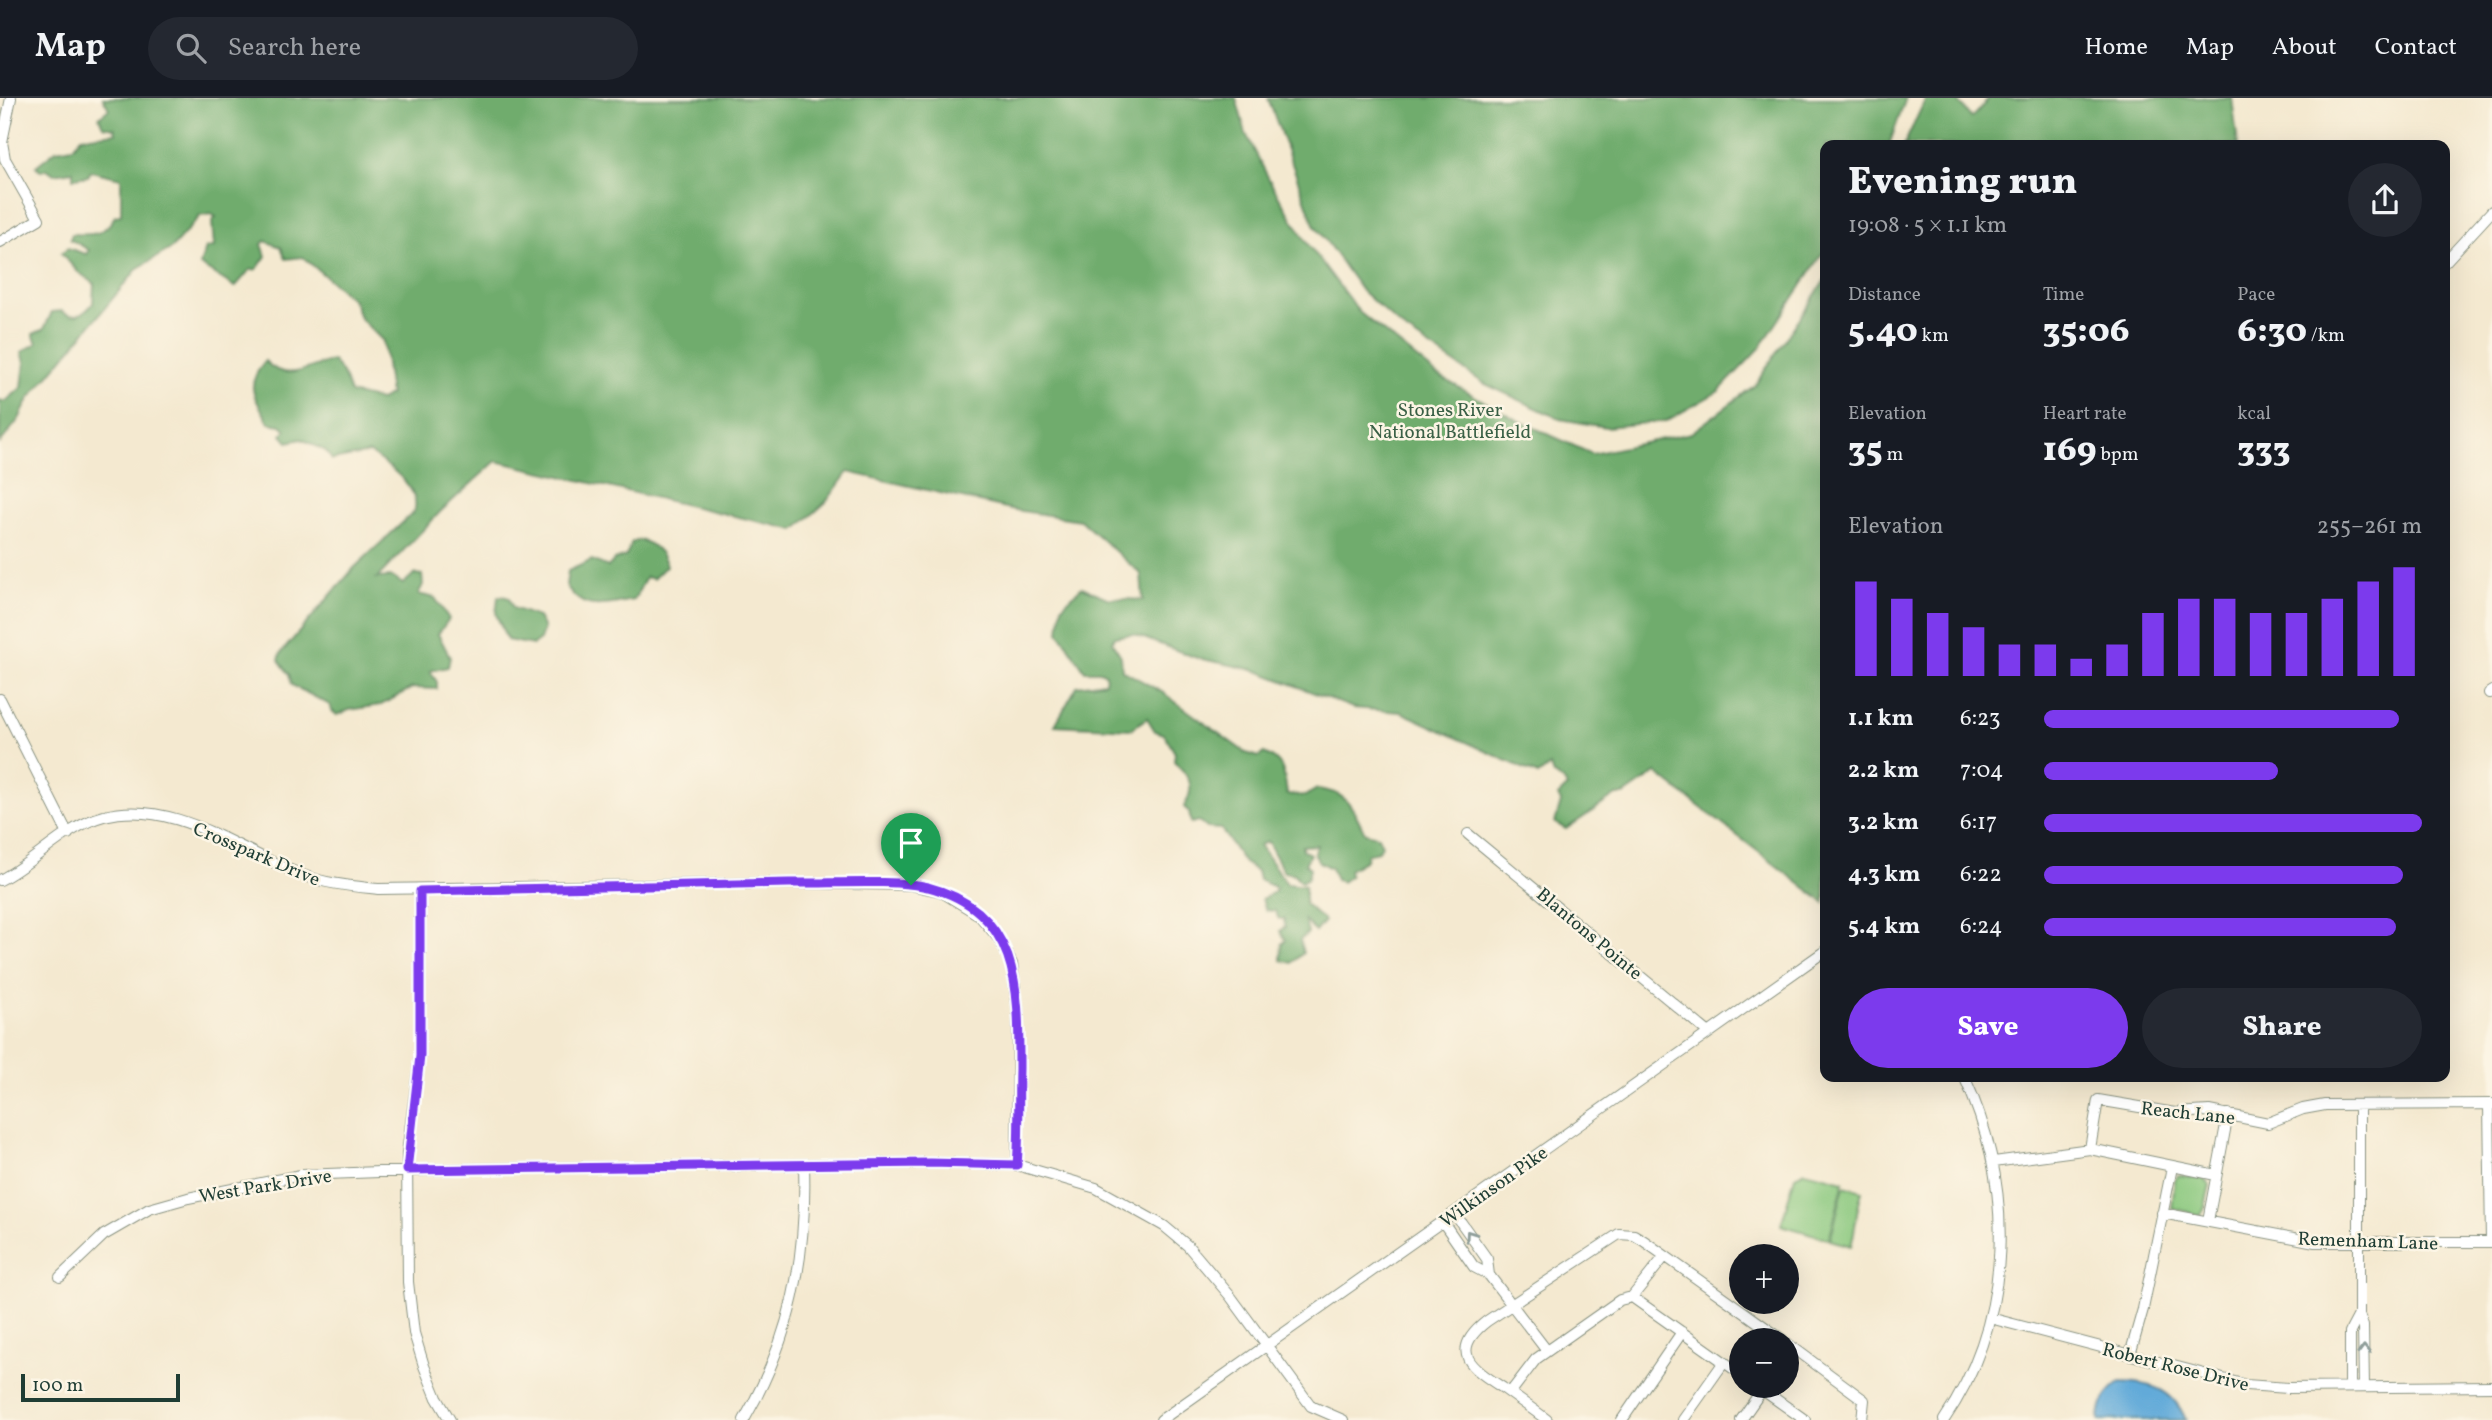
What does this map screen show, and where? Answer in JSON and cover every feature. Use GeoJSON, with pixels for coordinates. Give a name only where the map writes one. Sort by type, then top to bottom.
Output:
{"type":"FeatureCollection","features":[{"type":"Feature","properties":{"kind":"street"},"geometry":{"type":"LineString","coordinates":[[0,242],[39,219],[12,176],[3,150],[11,98]]}},
{"type":"Feature","properties":{"kind":"street"},"geometry":{"type":"LineString","coordinates":[[2450,257],[2491,215]]}},
{"type":"Feature","properties":{"kind":"street"},"geometry":{"type":"LineString","coordinates":[[0,699],[68,835]]}},
{"type":"Feature","properties":{"kind":"street","name":"Crosspark Drive"},"geometry":{"type":"LineString","coordinates":[[0,880],[21,869],[68,835],[102,817],[131,811],[174,818],[317,880],[378,889],[420,891],[789,883],[911,885],[953,897],[988,924],[1012,964],[1018,1012],[1017,1165]]}},
{"type":"Feature","properties":{"kind":"street","name":"Blantons Pointe"},"geometry":{"type":"LineString","coordinates":[[1468,834],[1709,1033]]}},
{"type":"Feature","properties":{"kind":"street"},"geometry":{"type":"LineString","coordinates":[[420,891],[420,1056],[407,1170],[408,1282],[414,1333],[437,1398],[450,1420]]}},
{"type":"Feature","properties":{"kind":"street","name":"Wilkinson Pike"},"geometry":{"type":"LineString","coordinates":[[1161,1420],[1820,955]]}},
{"type":"Feature","properties":{"kind":"street"},"geometry":{"type":"LineString","coordinates":[[1944,1420],[1959,1397],[1990,1318],[2002,1230],[1994,1162],[1983,1117],[1967,1082]]}},
{"type":"Feature","properties":{"kind":"street","name":"Reach Lane"},"geometry":{"type":"LineString","coordinates":[[2090,1149],[2098,1100],[2175,1114],[2209,1111],[2268,1123],[2312,1106],[2491,1104]]}},
{"type":"Feature","properties":{"kind":"street"},"geometry":{"type":"LineString","coordinates":[[2491,1104],[2492,1242]]}},
{"type":"Feature","properties":{"kind":"street"},"geometry":{"type":"LineString","coordinates":[[2360,1106],[2359,1315],[2363,1326],[2364,1386]]}},
{"type":"Feature","properties":{"kind":"street"},"geometry":{"type":"LineString","coordinates":[[2208,1222],[2228,1114]]}},
{"type":"Feature","properties":{"kind":"street"},"geometry":{"type":"LineString","coordinates":[[1994,1162],[2090,1149],[2216,1175]]}},
{"type":"Feature","properties":{"kind":"street"},"geometry":{"type":"LineString","coordinates":[[744,1420],[776,1360],[789,1317],[802,1238],[804,1164]]}},
{"type":"Feature","properties":{"kind":"street","name":"West Park Drive"},"geometry":{"type":"LineString","coordinates":[[60,1278],[104,1235],[126,1220],[158,1206],[300,1175],[407,1170],[804,1164],[1017,1165],[1096,1188],[1164,1226],[1209,1269],[1265,1348],[1311,1406],[1343,1420]]}},
{"type":"Feature","properties":{"kind":"street"},"geometry":{"type":"LineString","coordinates":[[2130,1355],[2172,1167]]}},
{"type":"Feature","properties":{"kind":"street","name":"Remenham Lane"},"geometry":{"type":"LineString","coordinates":[[2162,1213],[2293,1239],[2361,1244],[2492,1242]]}},
{"type":"Feature","properties":{"kind":"street"},"geometry":{"type":"LineString","coordinates":[[1455,1214],[1487,1259],[1489,1275]]}},
{"type":"Feature","properties":{"kind":"street"},"geometry":{"type":"LineString","coordinates":[[1443,1222],[1474,1267],[1489,1275],[1547,1351]]}},
{"type":"Feature","properties":{"kind":"street"},"geometry":{"type":"LineString","coordinates":[[1547,1420],[1472,1368],[1466,1354],[1470,1337],[1478,1328],[1619,1234],[1634,1235],[1765,1328]]}},
{"type":"Feature","properties":{"kind":"street"},"geometry":{"type":"LineString","coordinates":[[1510,1393],[1528,1368],[1547,1351],[1620,1300],[1632,1297],[1665,1256]]}},
{"type":"Feature","properties":{"kind":"street"},"geometry":{"type":"LineString","coordinates":[[1632,1297],[1729,1366]]}},
{"type":"Feature","properties":{"kind":"street"},"geometry":{"type":"LineString","coordinates":[[2350,1386],[2350,1332],[2359,1315]]}},
{"type":"Feature","properties":{"kind":"street","name":"Robert Rose Drive"},"geometry":{"type":"LineString","coordinates":[[1990,1318],[2246,1385],[2492,1386]]}},
{"type":"Feature","properties":{"kind":"street"},"geometry":{"type":"LineString","coordinates":[[1622,1420],[1682,1332]]}},
{"type":"Feature","properties":{"kind":"street"},"geometry":{"type":"LineString","coordinates":[[1799,1352],[1864,1400],[1862,1420]]}},
{"type":"Feature","properties":{"kind":"street"},"geometry":{"type":"LineString","coordinates":[[1683,1420],[1724,1362]]}},
{"type":"Feature","properties":{"kind":"street"},"geometry":{"type":"LineString","coordinates":[[1741,1420],[1754,1398]]}},
{"type":"Feature","properties":{"kind":"street"},"geometry":{"type":"LineString","coordinates":[[1774,1398],[1805,1420]]}},
{"type":"Feature","properties":{"kind":"street"},"geometry":{"type":"LineString","coordinates":[[1315,1420],[1325,1413]]}},
{"type":"Feature","properties":{"kind":"green space","name":"Stones River National Battlefield"},"geometry":{"type":"Polygon","coordinates":[[[103,98],[1236,98],[1246,134],[1271,183],[1307,243],[1359,312],[1437,375],[1519,421],[1592,454],[1691,433],[1755,385],[1820,288],[1820,899],[1656,773],[1624,795],[1616,795],[1566,829],[1555,823],[1561,802],[1558,796],[1567,787],[1564,781],[1553,775],[1550,766],[1538,775],[1401,712],[1353,708],[1255,670],[1197,658],[1133,634],[1114,637],[1112,642],[1121,656],[1122,670],[1162,692],[1246,753],[1258,757],[1264,753],[1271,756],[1280,764],[1287,794],[1305,796],[1317,789],[1336,793],[1348,802],[1365,833],[1378,836],[1382,845],[1378,851],[1367,854],[1366,860],[1349,870],[1350,876],[1342,882],[1336,880],[1331,868],[1319,862],[1314,853],[1317,845],[1302,846],[1302,850],[1310,854],[1305,864],[1310,868],[1308,878],[1301,882],[1294,874],[1284,872],[1268,842],[1259,845],[1287,884],[1305,886],[1305,904],[1324,921],[1315,932],[1304,919],[1308,933],[1300,940],[1303,953],[1292,963],[1281,960],[1282,944],[1286,940],[1280,931],[1285,927],[1284,919],[1279,919],[1275,911],[1266,910],[1262,899],[1276,891],[1275,887],[1259,880],[1257,871],[1244,863],[1221,829],[1207,828],[1199,821],[1191,823],[1189,812],[1184,807],[1190,793],[1190,782],[1174,761],[1175,753],[1164,734],[1155,731],[1147,718],[1131,729],[1055,725],[1077,686],[1105,682],[1106,674],[1100,671],[1085,671],[1059,632],[1062,606],[1082,587],[1107,598],[1143,600],[1141,574],[1080,520],[1015,510],[848,472],[826,502],[795,530],[496,461],[441,511],[377,578],[392,577],[403,584],[414,574],[422,575],[423,585],[418,594],[435,598],[449,619],[438,634],[450,657],[448,667],[430,671],[437,682],[437,689],[412,688],[381,705],[349,710],[337,715],[330,705],[292,685],[289,674],[279,660],[281,653],[354,568],[414,512],[415,503],[409,486],[402,478],[370,453],[332,460],[326,451],[302,439],[288,442],[282,435],[286,430],[281,425],[269,423],[256,399],[254,378],[265,361],[282,372],[290,373],[333,361],[344,376],[350,393],[380,400],[390,395],[383,341],[360,318],[354,301],[303,257],[286,259],[281,247],[265,241],[262,244],[266,256],[257,269],[250,270],[235,287],[200,265],[206,248],[214,247],[212,222],[216,217],[211,214],[200,216],[172,248],[138,268],[29,399],[19,419],[0,443],[0,400],[5,402],[22,387],[25,362],[22,352],[37,343],[33,334],[44,329],[52,312],[62,311],[75,315],[93,303],[94,283],[78,272],[61,253],[68,248],[86,254],[89,250],[70,239],[72,234],[97,233],[107,227],[115,216],[121,215],[121,178],[91,171],[88,176],[73,178],[73,171],[54,174],[47,169],[41,171],[36,166],[56,150],[73,147],[81,137],[116,133],[115,128],[103,126],[99,117],[109,109],[103,98]]]}},
{"type":"Feature","properties":{"kind":"green space"},"geometry":{"type":"Polygon","coordinates":[[[1268,98],[1906,98],[1891,140],[1820,140],[1820,258],[1760,348],[1719,391],[1666,421],[1606,427],[1560,419],[1485,384],[1405,330],[1362,291],[1314,224],[1268,98]]]}},
{"type":"Feature","properties":{"kind":"green space"},"geometry":{"type":"Polygon","coordinates":[[[1926,98],[1956,98],[1971,118],[1990,98],[2232,98],[2237,140],[1906,140],[1926,98]]]}},
{"type":"Feature","properties":{"kind":"green space"},"geometry":{"type":"Polygon","coordinates":[[[639,540],[657,549],[666,566],[653,579],[646,577],[634,600],[604,605],[587,604],[566,585],[568,571],[592,560],[608,567],[614,560],[626,556],[632,542],[639,540]]]}},
{"type":"Feature","properties":{"kind":"green space"},"geometry":{"type":"Polygon","coordinates":[[[498,597],[509,598],[513,608],[538,617],[544,628],[540,640],[533,645],[507,640],[496,614],[498,597]]]}},
{"type":"Feature","properties":{"kind":"green space"},"geometry":{"type":"Polygon","coordinates":[[[1805,1171],[1844,1181],[1829,1239],[1781,1225],[1795,1176],[1805,1171]]]}},
{"type":"Feature","properties":{"kind":"green space"},"geometry":{"type":"Polygon","coordinates":[[[2179,1175],[2204,1179],[2210,1185],[2204,1210],[2200,1215],[2172,1208],[2175,1179],[2179,1175]]]}},
{"type":"Feature","properties":{"kind":"green space"},"geometry":{"type":"Polygon","coordinates":[[[1844,1186],[1862,1191],[1851,1246],[1830,1240],[1844,1186]]]}},
{"type":"Feature","properties":{"kind":"water"},"geometry":{"type":"Polygon","coordinates":[[[2120,1382],[2152,1386],[2160,1390],[2175,1401],[2186,1420],[2099,1420],[2105,1398],[2120,1382]]]}},
{"type":"Feature","properties":{"kind":"route"},"geometry":{"type":"LineString","coordinates":[[789,883],[911,885],[940,891],[965,904],[988,924],[1012,964],[1018,999],[1017,1165],[930,1163],[407,1170],[420,1056],[420,891],[789,883]]}}]}
